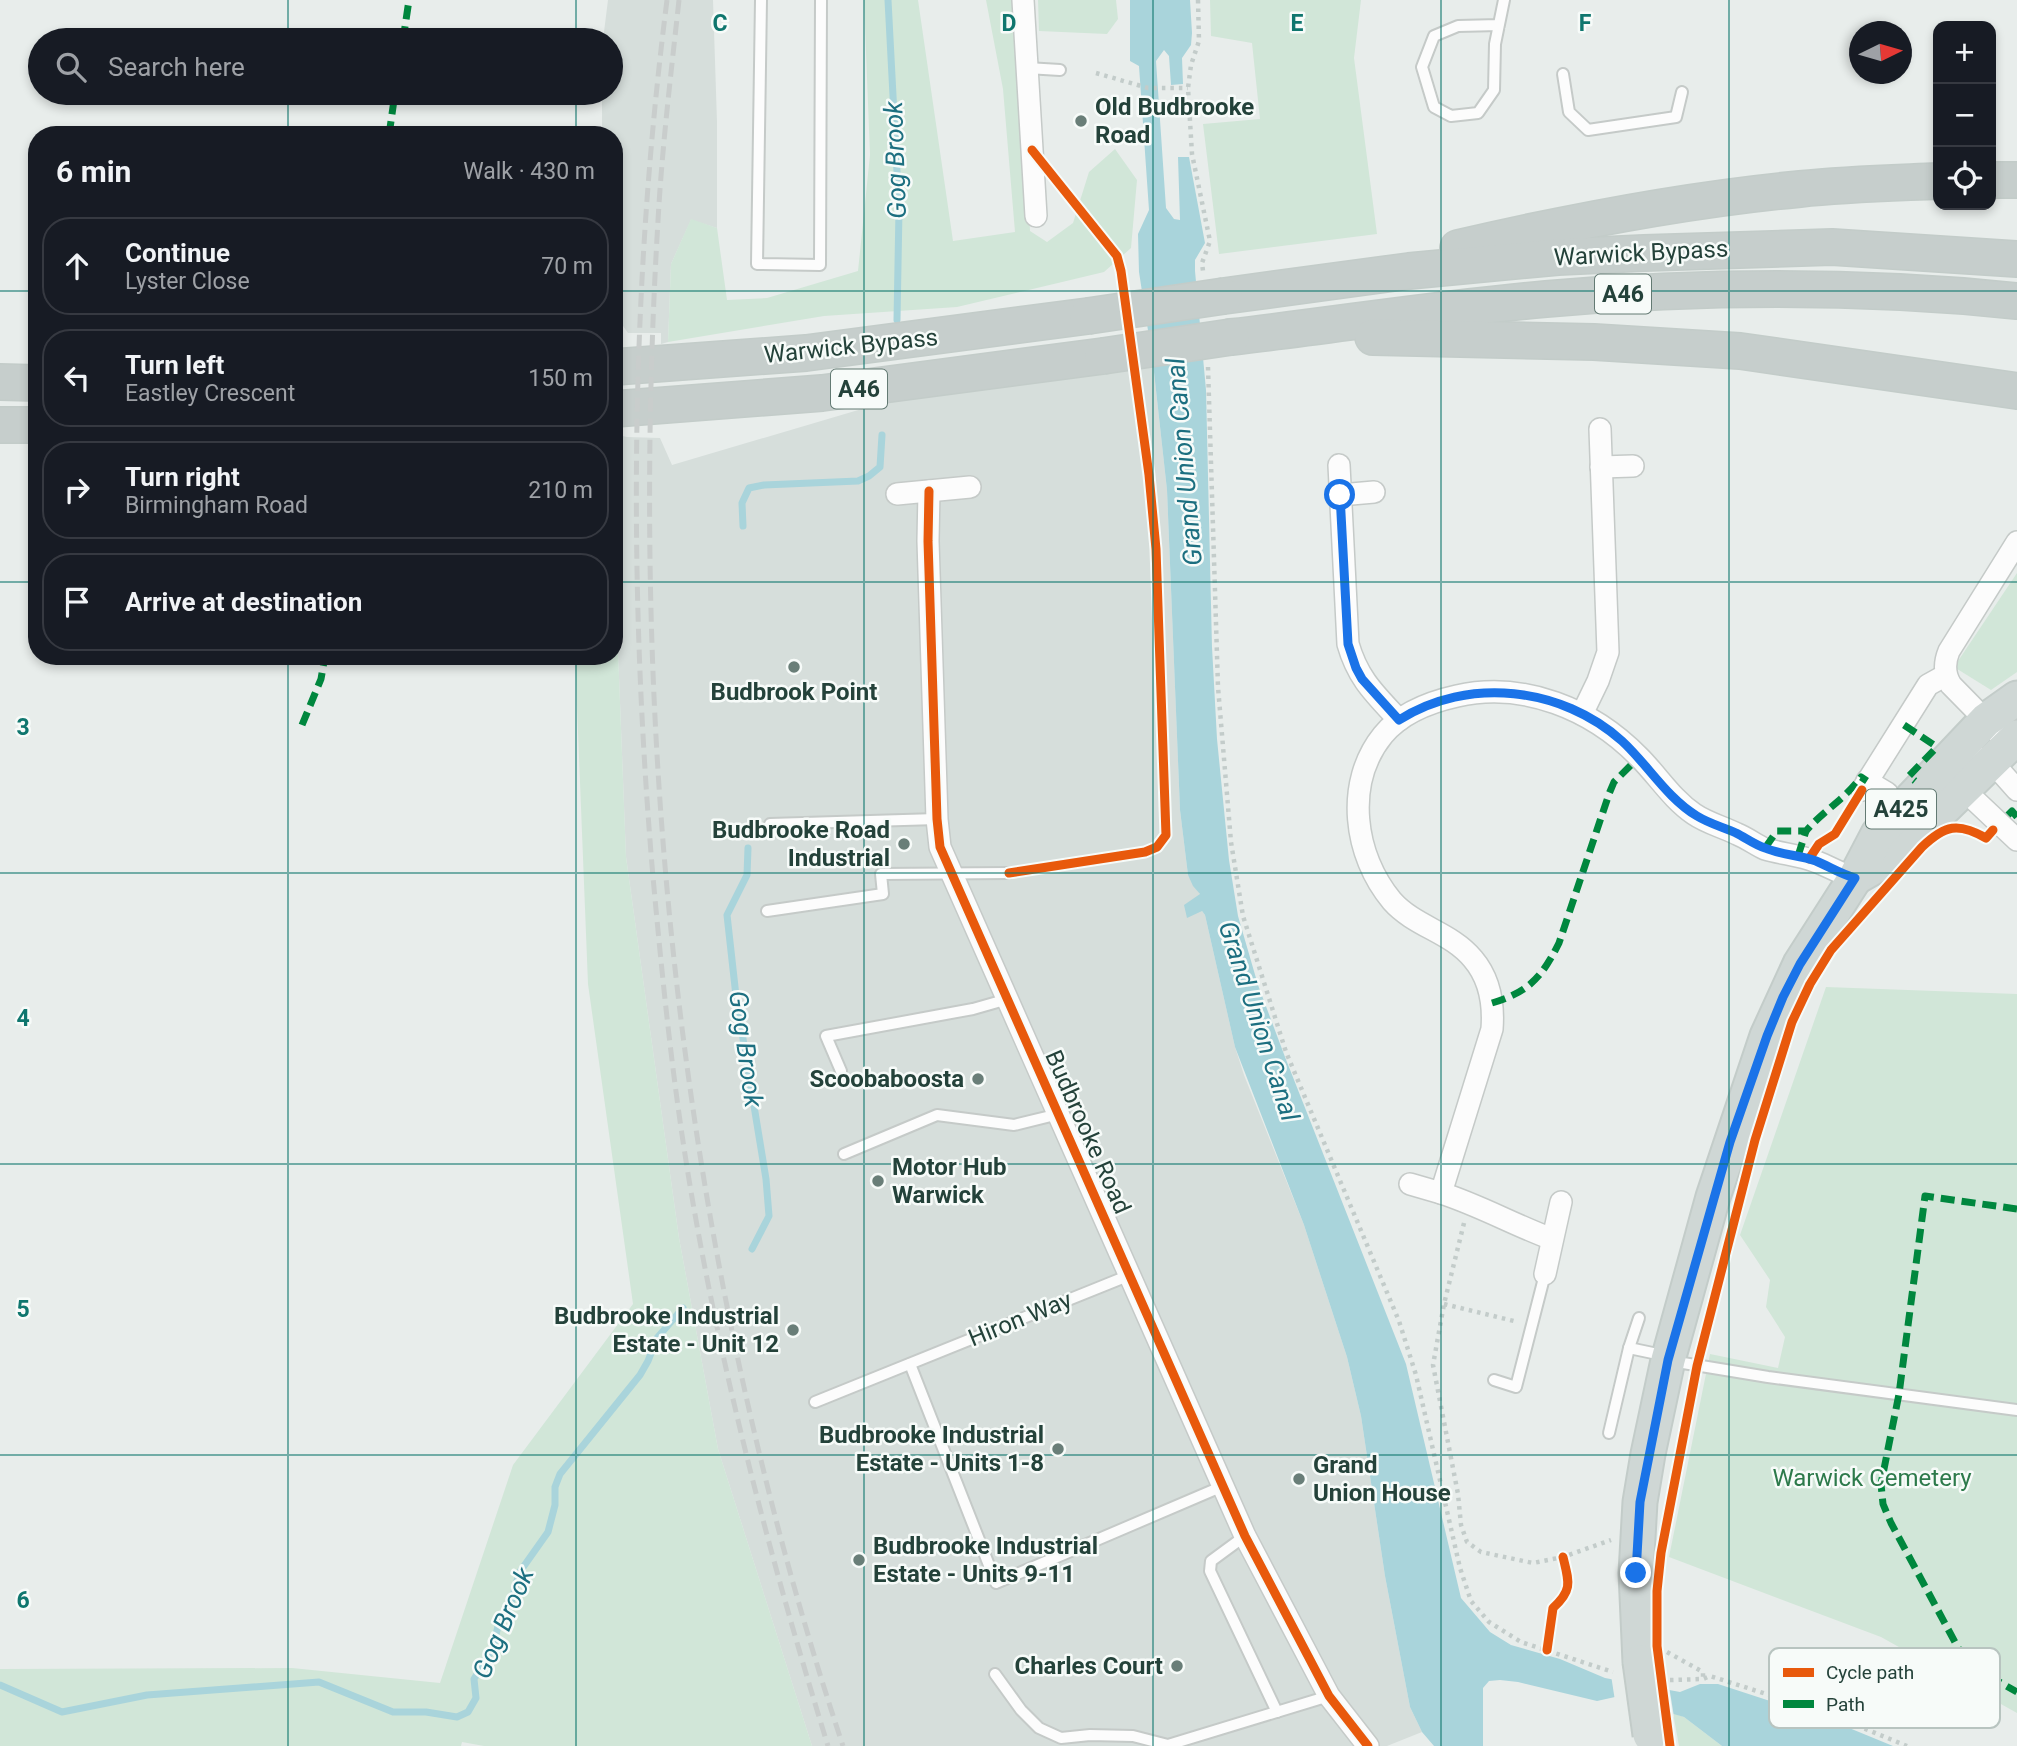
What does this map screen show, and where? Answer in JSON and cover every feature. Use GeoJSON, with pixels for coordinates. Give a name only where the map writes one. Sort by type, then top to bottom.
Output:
{"type":"FeatureCollection","features":[{"type":"Feature","properties":{"kind":"highway"},"geometry":{"type":"LineString","coordinates":[[1996,180],[2017,180]]}},
{"type":"Feature","properties":{"kind":"highway"},"geometry":{"type":"LineString","coordinates":[[1263,291],[1548,228],[1715,199],[1800,189],[1933,181]]}},
{"type":"Feature","properties":{"kind":"highway","name":"Warwick Bypass"},"geometry":{"type":"LineString","coordinates":[[623,366],[806,352],[1088,316],[1214,286],[1263,291],[1409,271],[1558,257],[1742,248],[1832,247],[2017,259]]}},
{"type":"Feature","properties":{"kind":"highway","name":"Warwick Bypass"},"geometry":{"type":"LineString","coordinates":[[623,408],[822,393],[1103,356],[1230,343],[1546,299],[1804,289],[2017,301]]}},
{"type":"Feature","properties":{"kind":"highway"},"geometry":{"type":"LineString","coordinates":[[1230,343],[1594,342],[1740,351],[2017,391]]}},
{"type":"Feature","properties":{"kind":"highway"},"geometry":{"type":"LineString","coordinates":[[0,382],[28,383]]}},
{"type":"Feature","properties":{"kind":"highway"},"geometry":{"type":"LineString","coordinates":[[0,425],[28,425]]}},
{"type":"Feature","properties":{"kind":"main road","name":"A425"},"geometry":{"type":"LineString","coordinates":[[1646,1658],[1636,1573],[1640,1502],[1669,1359],[1730,1142],[1767,1036],[1800,964],[1855,878],[1878,834],[1986,720],[2017,698]]}},
{"type":"Feature","properties":{"kind":"main road","name":"A425"},"geometry":{"type":"LineString","coordinates":[[1855,878],[1897,854],[2006,748]]}},
{"type":"Feature","properties":{"kind":"main road"},"geometry":{"type":"LineString","coordinates":[[1646,1658],[1651,1741]]}},
{"type":"Feature","properties":{"kind":"street"},"geometry":{"type":"LineString","coordinates":[[1023,0],[1036,216]]}},
{"type":"Feature","properties":{"kind":"street"},"geometry":{"type":"LineString","coordinates":[[1582,714],[1608,652],[1600,429]]}},
{"type":"Feature","properties":{"kind":"street"},"geometry":{"type":"LineString","coordinates":[[1339,465],[1348,644],[1362,679],[1399,720]]}},
{"type":"Feature","properties":{"kind":"street"},"geometry":{"type":"LineString","coordinates":[[1601,467],[1633,466]]}},
{"type":"Feature","properties":{"kind":"street"},"geometry":{"type":"LineString","coordinates":[[897,494],[970,487]]}},
{"type":"Feature","properties":{"kind":"street","name":"Budbrooke Road"},"geometry":{"type":"LineString","coordinates":[[929,491],[936,819],[940,847],[1245,1536],[1329,1696],[1368,1746]]}},
{"type":"Feature","properties":{"kind":"street"},"geometry":{"type":"LineString","coordinates":[[1340,495],[1374,492]]}},
{"type":"Feature","properties":{"kind":"street"},"geometry":{"type":"LineString","coordinates":[[2017,542],[1949,651],[1945,664],[1946,676],[1951,685],[1986,720],[2006,748],[2017,790]]}},
{"type":"Feature","properties":{"kind":"street"},"geometry":{"type":"LineString","coordinates":[[1887,793],[1865,786],[1928,685],[1946,676]]}},
{"type":"Feature","properties":{"kind":"street"},"geometry":{"type":"LineString","coordinates":[[1441,1193],[1493,1028],[1492,1003],[1487,981],[1473,959],[1453,939],[1411,917],[1395,905],[1379,882],[1365,853],[1359,820],[1363,777],[1373,750],[1384,734],[1399,720],[1436,702],[1477,693],[1527,695],[1556,703],[1582,714],[1619,738],[1668,791],[1696,815],[1765,848],[1809,859],[1855,878]]}},
{"type":"Feature","properties":{"kind":"street"},"geometry":{"type":"LineString","coordinates":[[2006,748],[1958,749],[1965,790],[2017,840]]}},
{"type":"Feature","properties":{"kind":"street"},"geometry":{"type":"LineString","coordinates":[[1410,1184],[1470,1202],[1522,1228],[1552,1239]]}},
{"type":"Feature","properties":{"kind":"street"},"geometry":{"type":"LineString","coordinates":[[1545,1274],[1561,1202]]}},
{"type":"Feature","properties":{"kind":"lane"},"geometry":{"type":"LineString","coordinates":[[761,0],[757,264],[820,265],[821,0]]}},
{"type":"Feature","properties":{"kind":"lane"},"geometry":{"type":"LineString","coordinates":[[1499,25],[1458,26],[1434,36],[1422,67],[1434,107],[1451,116],[1478,113],[1493,90],[1495,44],[1499,25],[1504,0]]}},
{"type":"Feature","properties":{"kind":"lane"},"geometry":{"type":"LineString","coordinates":[[1027,68],[1060,70]]}},
{"type":"Feature","properties":{"kind":"lane"},"geometry":{"type":"LineString","coordinates":[[1563,74],[1569,112],[1588,130],[1676,117],[1682,92]]}},
{"type":"Feature","properties":{"kind":"lane"},"geometry":{"type":"LineString","coordinates":[[770,824],[936,819]]}},
{"type":"Feature","properties":{"kind":"lane"},"geometry":{"type":"LineString","coordinates":[[767,911],[883,894],[881,874],[1009,873]]}},
{"type":"Feature","properties":{"kind":"lane"},"geometry":{"type":"LineString","coordinates":[[841,1071],[826,1036],[973,1009],[1008,999]]}},
{"type":"Feature","properties":{"kind":"lane"},"geometry":{"type":"LineString","coordinates":[[844,1154],[937,1115],[1014,1125],[1059,1114]]}},
{"type":"Feature","properties":{"kind":"lane"},"geometry":{"type":"LineString","coordinates":[[1493,1380],[1516,1387],[1545,1274]]}},
{"type":"Feature","properties":{"kind":"lane","name":"Hiron Way"},"geometry":{"type":"LineString","coordinates":[[815,1402],[1130,1275]]}},
{"type":"Feature","properties":{"kind":"lane"},"geometry":{"type":"LineString","coordinates":[[1609,1433],[1629,1348],[1639,1318]]}},
{"type":"Feature","properties":{"kind":"lane"},"geometry":{"type":"LineString","coordinates":[[1629,1348],[1669,1359],[1768,1377],[2017,1410]]}},
{"type":"Feature","properties":{"kind":"lane"},"geometry":{"type":"LineString","coordinates":[[910,1364],[996,1583],[1223,1486]]}},
{"type":"Feature","properties":{"kind":"lane"},"geometry":{"type":"LineString","coordinates":[[1245,1536],[1211,1561],[1210,1571],[1277,1712]]}},
{"type":"Feature","properties":{"kind":"lane"},"geometry":{"type":"LineString","coordinates":[[995,1674],[1021,1710],[1039,1728],[1060,1738],[1090,1735],[1133,1736],[1168,1745],[1329,1696]]}},
{"type":"Feature","properties":{"kind":"path"},"geometry":{"type":"LineString","coordinates":[[1198,0],[1199,41],[1191,65],[1188,88],[1192,154],[1210,241],[1202,263],[1214,286]]}},
{"type":"Feature","properties":{"kind":"path"},"geometry":{"type":"LineString","coordinates":[[1096,74],[1149,88],[1188,88]]}},
{"type":"Feature","properties":{"kind":"path"},"geometry":{"type":"LineString","coordinates":[[1230,343],[1218,687],[1231,842],[1243,916],[1286,1052],[1399,1321],[1416,1375],[1460,1568],[1471,1601],[1489,1622],[1521,1642],[1547,1650],[1549,1639]]}},
{"type":"Feature","properties":{"kind":"path"},"geometry":{"type":"LineString","coordinates":[[1470,1202],[1444,1304],[1433,1365],[1461,1525],[1467,1542],[1480,1552],[1533,1563],[1564,1561],[1619,1538]]}},
{"type":"Feature","properties":{"kind":"path"},"geometry":{"type":"LineString","coordinates":[[1444,1304],[1531,1325]]}},
{"type":"Feature","properties":{"kind":"path"},"geometry":{"type":"LineString","coordinates":[[1416,1375],[1433,1365]]}},
{"type":"Feature","properties":{"kind":"path"},"geometry":{"type":"LineString","coordinates":[[1646,1658],[1703,1672],[1703,1679]]}},
{"type":"Feature","properties":{"kind":"path"},"geometry":{"type":"LineString","coordinates":[[1646,1658],[1662,1688]]}},
{"type":"Feature","properties":{"kind":"path"},"geometry":{"type":"LineString","coordinates":[[1677,1681],[1710,1676],[1769,1695]]}},
{"type":"Feature","properties":{"kind":"path"},"geometry":{"type":"LineString","coordinates":[[1863,1728],[1907,1746]]}},
{"type":"Feature","properties":{"kind":"shaded area"},"geometry":{"type":"Polygon","coordinates":[[[608,0],[713,0],[717,228],[691,220],[671,264],[668,342],[661,344],[661,333],[628,333],[623,326],[623,126],[602,126],[602,105],[623,105],[623,28],[604,28],[608,0]]]}},
{"type":"Feature","properties":{"kind":"shaded area"},"geometry":{"type":"Polygon","coordinates":[[[1153,363],[1167,490],[1180,810],[1188,875],[1200,894],[1235,1047],[1304,1225],[1347,1357],[1361,1416],[1385,1576],[1410,1707],[1422,1732],[1387,1746],[812,1746],[718,1449],[679,1238],[626,857],[619,665],[623,665],[623,436],[660,438],[672,465],[909,395],[1153,363]]]}},
{"type":"Feature","properties":{"kind":"green space"},"geometry":{"type":"Polygon","coordinates":[[[864,0],[918,0],[953,241],[1015,232],[1003,89],[986,0],[1019,0],[1030,231],[1047,242],[1073,223],[1089,172],[1115,149],[1137,180],[1131,248],[1104,272],[957,307],[824,316],[668,342],[671,264],[691,219],[717,228],[727,300],[767,298],[858,271],[870,155],[864,0]]]}},
{"type":"Feature","properties":{"kind":"green space"},"geometry":{"type":"Polygon","coordinates":[[[1038,0],[1116,0],[1118,19],[1107,34],[1039,31],[1038,0]]]}},
{"type":"Feature","properties":{"kind":"green space"},"geometry":{"type":"Polygon","coordinates":[[[1210,0],[1361,0],[1354,58],[1377,234],[1219,254],[1203,124],[1260,119],[1252,43],[1211,36],[1210,0]]]}},
{"type":"Feature","properties":{"kind":"green space"},"geometry":{"type":"Polygon","coordinates":[[[2017,573],[2017,672],[1991,690],[1954,667],[2017,573]]]}},
{"type":"Feature","properties":{"kind":"green space"},"geometry":{"type":"Polygon","coordinates":[[[575,665],[619,665],[626,857],[679,1238],[718,1449],[812,1746],[484,1746],[462,1742],[461,1746],[0,1746],[0,1669],[292,1668],[440,1683],[513,1465],[633,1304],[588,984],[575,665]]]}},
{"type":"Feature","properties":{"kind":"green space","name":"Warwick Cemetery"},"geometry":{"type":"Polygon","coordinates":[[[1826,987],[2017,994],[2017,1713],[2000,1704],[2000,1648],[1901,1648],[1881,1637],[1669,1557],[1710,1354],[1778,1368],[1785,1337],[1766,1307],[1770,1280],[1740,1235],[1826,987]]]}},
{"type":"Feature","properties":{"kind":"green space"},"geometry":{"type":"Polygon","coordinates":[[[1673,1713],[1684,1717],[1722,1746],[1679,1746],[1673,1713]]]}},
{"type":"Feature","properties":{"kind":"water","name":"Grand Union Canal"},"geometry":{"type":"Polygon","coordinates":[[[1130,0],[1190,0],[1191,45],[1182,58],[1183,84],[1171,85],[1169,56],[1164,50],[1156,61],[1166,208],[1174,219],[1180,220],[1178,157],[1189,157],[1205,243],[1195,260],[1195,271],[1206,390],[1212,647],[1217,739],[1229,860],[1238,916],[1258,985],[1285,1057],[1406,1364],[1461,1598],[1490,1632],[1511,1645],[1560,1659],[1605,1678],[1680,1692],[1700,1684],[1718,1684],[1769,1701],[1769,1728],[1849,1728],[1893,1746],[1722,1746],[1684,1717],[1615,1697],[1597,1701],[1500,1680],[1489,1681],[1483,1688],[1483,1746],[1434,1746],[1422,1732],[1410,1707],[1385,1576],[1361,1416],[1347,1357],[1304,1225],[1235,1047],[1205,915],[1202,911],[1187,918],[1184,905],[1200,894],[1188,875],[1180,810],[1167,490],[1153,363],[1139,272],[1138,234],[1149,210],[1139,66],[1130,61],[1130,0]]]}},
{"type":"Feature","properties":{"kind":"pier"},"geometry":{"type":"Polygon","coordinates":[[[1611,1675],[1669,1686],[1674,1717],[1615,1701],[1611,1675]]]}},
{"type":"Feature","properties":{"kind":"waterway","name":"Gog Brook"},"geometry":{"type":"LineString","coordinates":[[888,0],[899,210],[897,320]]}},
{"type":"Feature","properties":{"kind":"waterway","name":"Gog Brook"},"geometry":{"type":"LineString","coordinates":[[743,526],[742,503],[749,488],[858,481],[880,467],[882,435]]}},
{"type":"Feature","properties":{"kind":"waterway","name":"Gog Brook"},"geometry":{"type":"LineString","coordinates":[[748,848],[747,875],[727,915],[736,996],[766,1179],[769,1216],[752,1249]]}},
{"type":"Feature","properties":{"kind":"waterway","name":"Gog Brook"},"geometry":{"type":"LineString","coordinates":[[0,1685],[62,1712],[147,1695],[319,1682],[393,1712],[426,1712],[457,1717],[468,1712],[476,1698],[474,1679],[493,1648],[498,1626],[511,1603],[519,1573],[548,1532],[555,1505],[555,1487],[560,1474],[640,1375],[657,1338],[683,1308]]}},
{"type":"Feature","properties":{"kind":"railway"},"geometry":{"type":"LineString","coordinates":[[667,0],[646,218],[637,438],[639,658],[653,877],[675,1081],[686,1162],[706,1272],[752,1477],[828,1746]]}},
{"type":"Feature","properties":{"kind":"railway"},"geometry":{"type":"LineString","coordinates":[[679,0],[658,221],[650,414],[651,607],[660,800],[678,992],[705,1184],[741,1373],[787,1561],[843,1746]]}},
{"type":"Feature","properties":{"kind":"marked path"},"geometry":{"type":"LineString","coordinates":[[405,28],[409,0]]}},
{"type":"Feature","properties":{"kind":"marked path"},"geometry":{"type":"LineString","coordinates":[[390,126],[393,105]]}},
{"type":"Feature","properties":{"kind":"marked path"},"geometry":{"type":"LineString","coordinates":[[302,725],[321,679],[323,665]]}},
{"type":"Feature","properties":{"kind":"marked path"},"geometry":{"type":"LineString","coordinates":[[1904,725],[1934,745],[1935,749],[1909,776],[1915,781]]}},
{"type":"Feature","properties":{"kind":"marked path"},"geometry":{"type":"LineString","coordinates":[[1492,1003],[1516,994],[1533,982],[1553,955],[1614,782],[1639,757]]}},
{"type":"Feature","properties":{"kind":"marked path"},"geometry":{"type":"LineString","coordinates":[[1765,848],[1777,831],[1806,831],[1861,777],[1867,781]]}},
{"type":"Feature","properties":{"kind":"marked path"},"geometry":{"type":"LineString","coordinates":[[1925,819],[1918,813],[1932,797],[1929,794]]}},
{"type":"Feature","properties":{"kind":"marked path"},"geometry":{"type":"LineString","coordinates":[[2008,815],[2012,811],[2017,817]]}},
{"type":"Feature","properties":{"kind":"marked path"},"geometry":{"type":"LineString","coordinates":[[1798,856],[1806,831]]}},
{"type":"Feature","properties":{"kind":"marked path"},"geometry":{"type":"LineString","coordinates":[[1958,1648],[1891,1523],[1883,1504],[1881,1484],[1899,1394],[1925,1196],[2017,1209]]}},
{"type":"Feature","properties":{"kind":"marked path"},"geometry":{"type":"LineString","coordinates":[[2000,1682],[2017,1692]]}},
{"type":"Feature","properties":{"kind":"cycle path"},"geometry":{"type":"LineString","coordinates":[[1009,873],[1145,852],[1157,847],[1166,835],[1156,549],[1149,475],[1121,271],[1117,256],[1032,150]]}},
{"type":"Feature","properties":{"kind":"cycle path"},"geometry":{"type":"LineString","coordinates":[[929,491],[928,541],[940,847],[1245,1536],[1329,1696],[1368,1746]]}},
{"type":"Feature","properties":{"kind":"cycle path"},"geometry":{"type":"LineString","coordinates":[[1809,859],[1819,844],[1835,834],[1862,790]]}},
{"type":"Feature","properties":{"kind":"cycle path"},"geometry":{"type":"LineString","coordinates":[[1670,1746],[1657,1646],[1657,1591],[1661,1553],[1697,1366],[1755,1140],[1792,1022],[1810,984],[1831,950],[1922,847],[1938,834],[1952,828],[1967,830],[1986,838],[1993,830]]}},
{"type":"Feature","properties":{"kind":"cycle path"},"geometry":{"type":"LineString","coordinates":[[1547,1650],[1553,1608],[1567,1591],[1567,1573],[1563,1557]]}},
{"type":"Feature","properties":{"kind":"place","name":"Old Budbrooke Road"},"geometry":{"type":"Point","coordinates":[1081,121]}},
{"type":"Feature","properties":{"kind":"place","name":"Budbrook Point"},"geometry":{"type":"Point","coordinates":[794,667]}},
{"type":"Feature","properties":{"kind":"place","name":"Budbrooke Road Industrial"},"geometry":{"type":"Point","coordinates":[904,844]}},
{"type":"Feature","properties":{"kind":"place","name":"Scoobaboosta"},"geometry":{"type":"Point","coordinates":[978,1079]}},
{"type":"Feature","properties":{"kind":"place","name":"Motor Hub Warwick"},"geometry":{"type":"Point","coordinates":[878,1181]}},
{"type":"Feature","properties":{"kind":"place","name":"Budbrooke Industrial Estate - Unit 12"},"geometry":{"type":"Point","coordinates":[793,1330]}},
{"type":"Feature","properties":{"kind":"place","name":"Budbrooke Industrial Estate - Units 1-8"},"geometry":{"type":"Point","coordinates":[1058,1449]}},
{"type":"Feature","properties":{"kind":"place","name":"Grand Union House"},"geometry":{"type":"Point","coordinates":[1299,1479]}},
{"type":"Feature","properties":{"kind":"place","name":"Budbrooke Industrial Estate - Units 9-11"},"geometry":{"type":"Point","coordinates":[859,1560]}},
{"type":"Feature","properties":{"kind":"place","name":"Charles Court"},"geometry":{"type":"Point","coordinates":[1177,1666]}},
{"type":"Feature","properties":{"kind":"route"},"geometry":{"type":"LineString","coordinates":[[1340,495],[1348,644],[1362,679],[1399,720],[1413,711],[1444,699],[1477,693],[1527,695],[1556,703],[1582,714],[1619,738],[1668,791],[1696,815],[1765,848],[1819,862],[1855,878],[1800,964],[1783,997],[1730,1142],[1668,1360],[1640,1502],[1636,1573]]}}]}
